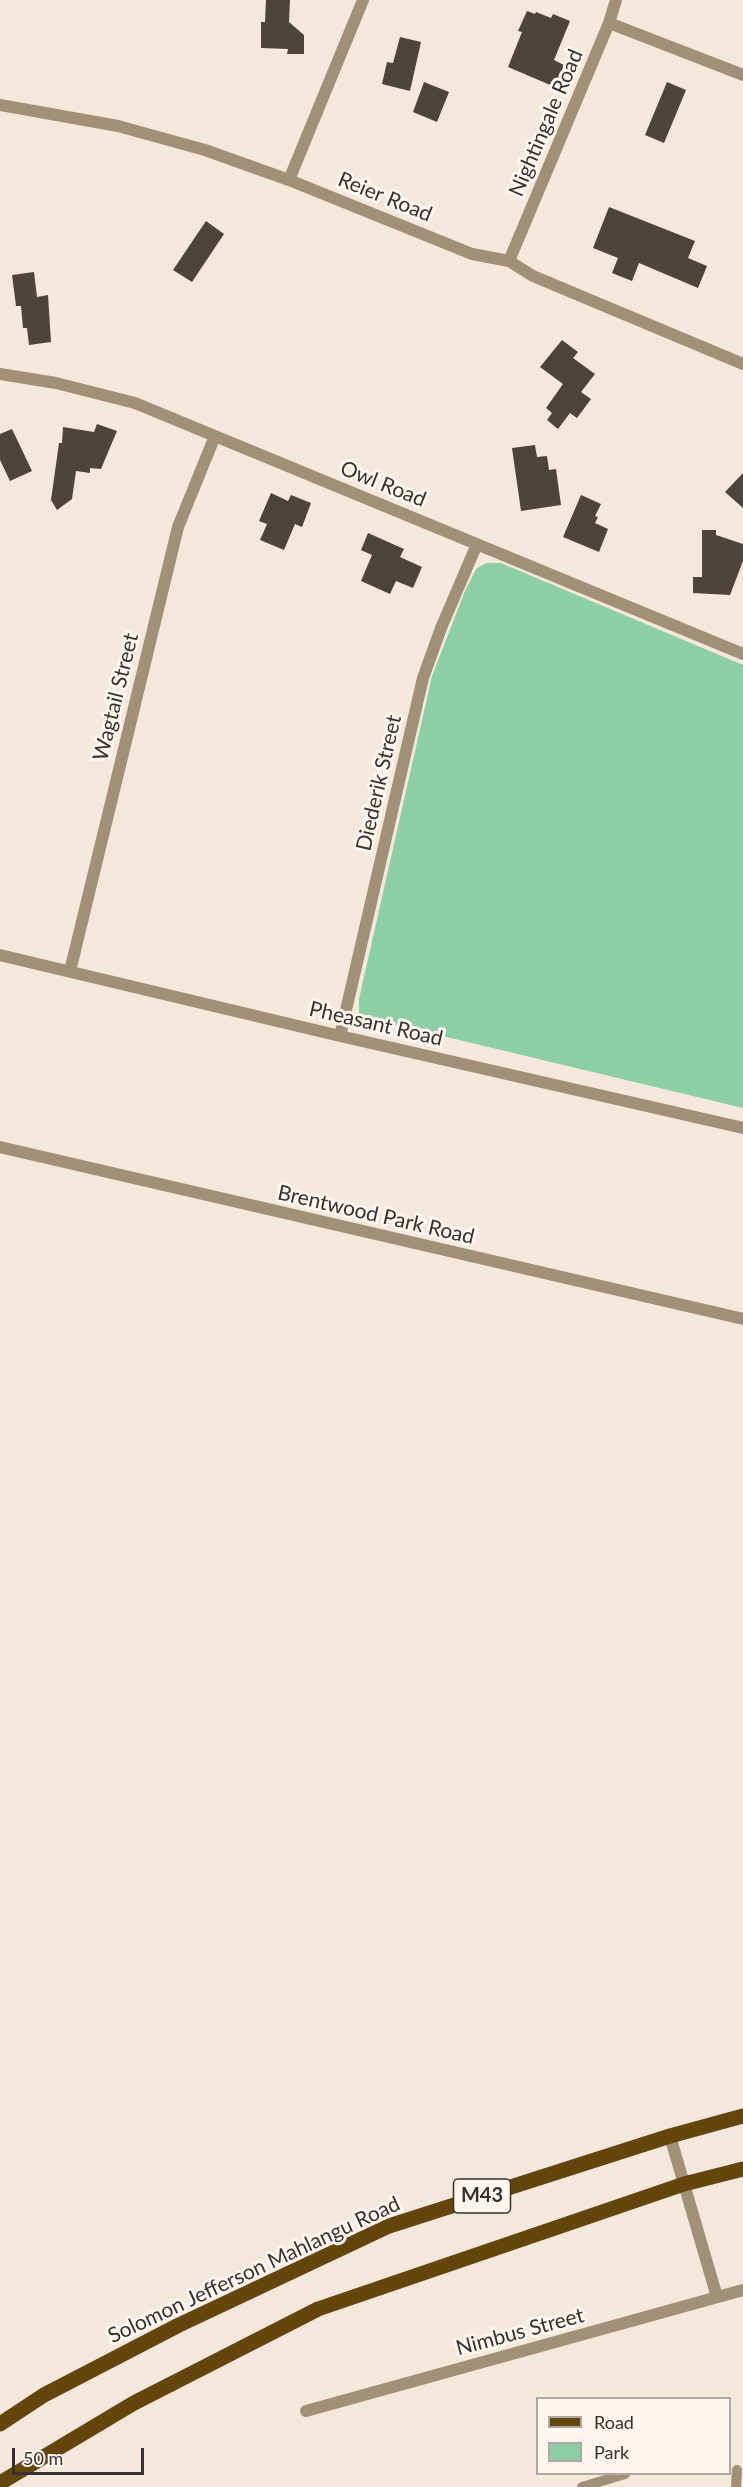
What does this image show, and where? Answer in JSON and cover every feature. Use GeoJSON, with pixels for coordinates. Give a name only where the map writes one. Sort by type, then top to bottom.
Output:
{"type":"FeatureCollection","features":[{"type":"Feature","properties":{"kind":"main road","name":"Solomon Jefferson Mahlangu Road"},"geometry":{"type":"LineString","coordinates":[[0,2424],[44,2395],[179,2325],[389,2226],[739,2116]]}},
{"type":"Feature","properties":{"kind":"main road","name":"M43"},"geometry":{"type":"LineString","coordinates":[[0,2483],[134,2403],[318,2310],[684,2184],[743,2169]]}},
{"type":"Feature","properties":{"kind":"street"},"geometry":{"type":"LineString","coordinates":[[290,180],[363,0]]}},
{"type":"Feature","properties":{"kind":"street","name":"Nightingale Road"},"geometry":{"type":"LineString","coordinates":[[509,261],[609,23],[616,0]]}},
{"type":"Feature","properties":{"kind":"street"},"geometry":{"type":"LineString","coordinates":[[609,23],[743,75]]}},
{"type":"Feature","properties":{"kind":"street","name":"Reier Road"},"geometry":{"type":"LineString","coordinates":[[0,105],[118,126],[205,150],[290,180],[472,254],[509,261],[533,276],[743,364]]}},
{"type":"Feature","properties":{"kind":"street","name":"Owl Road"},"geometry":{"type":"LineString","coordinates":[[0,374],[56,383],[135,403],[743,654]]}},
{"type":"Feature","properties":{"kind":"street","name":"Wagtail Street"},"geometry":{"type":"LineString","coordinates":[[70,971],[178,526],[215,436]]}},
{"type":"Feature","properties":{"kind":"street","name":"Diederik Street"},"geometry":{"type":"LineString","coordinates":[[340,1036],[423,678],[441,628],[477,544]]}},
{"type":"Feature","properties":{"kind":"street","name":"Pheasant Road"},"geometry":{"type":"LineString","coordinates":[[0,955],[743,1128]]}},
{"type":"Feature","properties":{"kind":"street","name":"Brentwood Park Road"},"geometry":{"type":"LineString","coordinates":[[0,1147],[743,1319]]}},
{"type":"Feature","properties":{"kind":"street"},"geometry":{"type":"LineString","coordinates":[[670,2136],[717,2297]]}},
{"type":"Feature","properties":{"kind":"street","name":"Nimbus Street"},"geometry":{"type":"LineString","coordinates":[[306,2410],[743,2290]]}},
{"type":"Feature","properties":{"kind":"lane"},"geometry":{"type":"LineString","coordinates":[[736,2470],[736,2487]]}},
{"type":"Feature","properties":{"kind":"lane"},"geometry":{"type":"LineString","coordinates":[[582,2487],[610,2483],[623,2475]]}},
{"type":"Feature","properties":{"kind":"green space"},"geometry":{"type":"Polygon","coordinates":[[[486,563],[501,563],[743,665],[743,1108],[359,1016],[359,999],[432,676],[465,591],[476,569],[486,563]]]}},
{"type":"Feature","properties":{"kind":"building"},"geometry":{"type":"Polygon","coordinates":[[[266,0],[290,0],[289,22],[304,35],[304,54],[287,54],[288,49],[261,48],[261,22],[265,22],[266,0]]]}},
{"type":"Feature","properties":{"kind":"building"},"geometry":{"type":"Polygon","coordinates":[[[527,11],[551,18],[553,14],[570,21],[554,60],[564,65],[555,87],[508,67],[522,32],[518,31],[527,11]]]}},
{"type":"Feature","properties":{"kind":"building"},"geometry":{"type":"Polygon","coordinates":[[[400,37],[421,42],[410,91],[382,84],[387,62],[393,63],[400,37]]]}},
{"type":"Feature","properties":{"kind":"building"},"geometry":{"type":"Polygon","coordinates":[[[424,82],[449,92],[437,122],[413,112],[424,82]]]}},
{"type":"Feature","properties":{"kind":"building"},"geometry":{"type":"Polygon","coordinates":[[[667,82],[686,90],[664,143],[645,135],[667,82]]]}},
{"type":"Feature","properties":{"kind":"building"},"geometry":{"type":"Polygon","coordinates":[[[609,207],[695,241],[688,258],[707,266],[698,288],[639,263],[632,281],[612,273],[618,258],[593,248],[609,207]]]}},
{"type":"Feature","properties":{"kind":"building"},"geometry":{"type":"Polygon","coordinates":[[[206,221],[224,234],[192,282],[173,270],[206,221]]]}},
{"type":"Feature","properties":{"kind":"building"},"geometry":{"type":"Polygon","coordinates":[[[34,272],[37,297],[48,295],[51,342],[29,345],[27,328],[23,328],[21,306],[16,306],[12,275],[34,272]]]}},
{"type":"Feature","properties":{"kind":"building"},"geometry":{"type":"Polygon","coordinates":[[[562,340],[578,352],[573,358],[595,374],[581,392],[591,399],[577,418],[570,413],[558,429],[547,420],[552,413],[546,408],[563,384],[540,367],[562,340]]]}},
{"type":"Feature","properties":{"kind":"building"},"geometry":{"type":"Polygon","coordinates":[[[97,424],[117,431],[101,469],[90,468],[90,473],[76,471],[72,499],[57,510],[51,500],[63,427],[94,432],[97,424]]]}},
{"type":"Feature","properties":{"kind":"building"},"geometry":{"type":"Polygon","coordinates":[[[12,429],[32,471],[10,481],[0,460],[0,434],[12,429]]]}},
{"type":"Feature","properties":{"kind":"building"},"geometry":{"type":"Polygon","coordinates":[[[535,445],[537,457],[547,456],[549,470],[556,469],[561,505],[521,511],[512,448],[535,445]]]}},
{"type":"Feature","properties":{"kind":"building"},"geometry":{"type":"Polygon","coordinates":[[[743,473],[743,508],[725,492],[743,473]]]}},
{"type":"Feature","properties":{"kind":"building"},"geometry":{"type":"Polygon","coordinates":[[[271,493],[288,501],[291,495],[311,503],[302,527],[295,524],[284,550],[260,540],[267,524],[259,521],[271,493]]]}},
{"type":"Feature","properties":{"kind":"building"},"geometry":{"type":"Polygon","coordinates":[[[581,495],[601,504],[595,516],[598,517],[595,523],[608,529],[599,552],[563,537],[581,495]]]}},
{"type":"Feature","properties":{"kind":"building"},"geometry":{"type":"Polygon","coordinates":[[[702,530],[716,530],[716,535],[743,544],[743,561],[730,595],[693,593],[693,577],[702,577],[702,530]]]}},
{"type":"Feature","properties":{"kind":"building"},"geometry":{"type":"Polygon","coordinates":[[[368,533],[404,549],[400,557],[422,567],[413,588],[396,581],[390,594],[361,581],[372,555],[361,550],[368,533]]]}}]}
